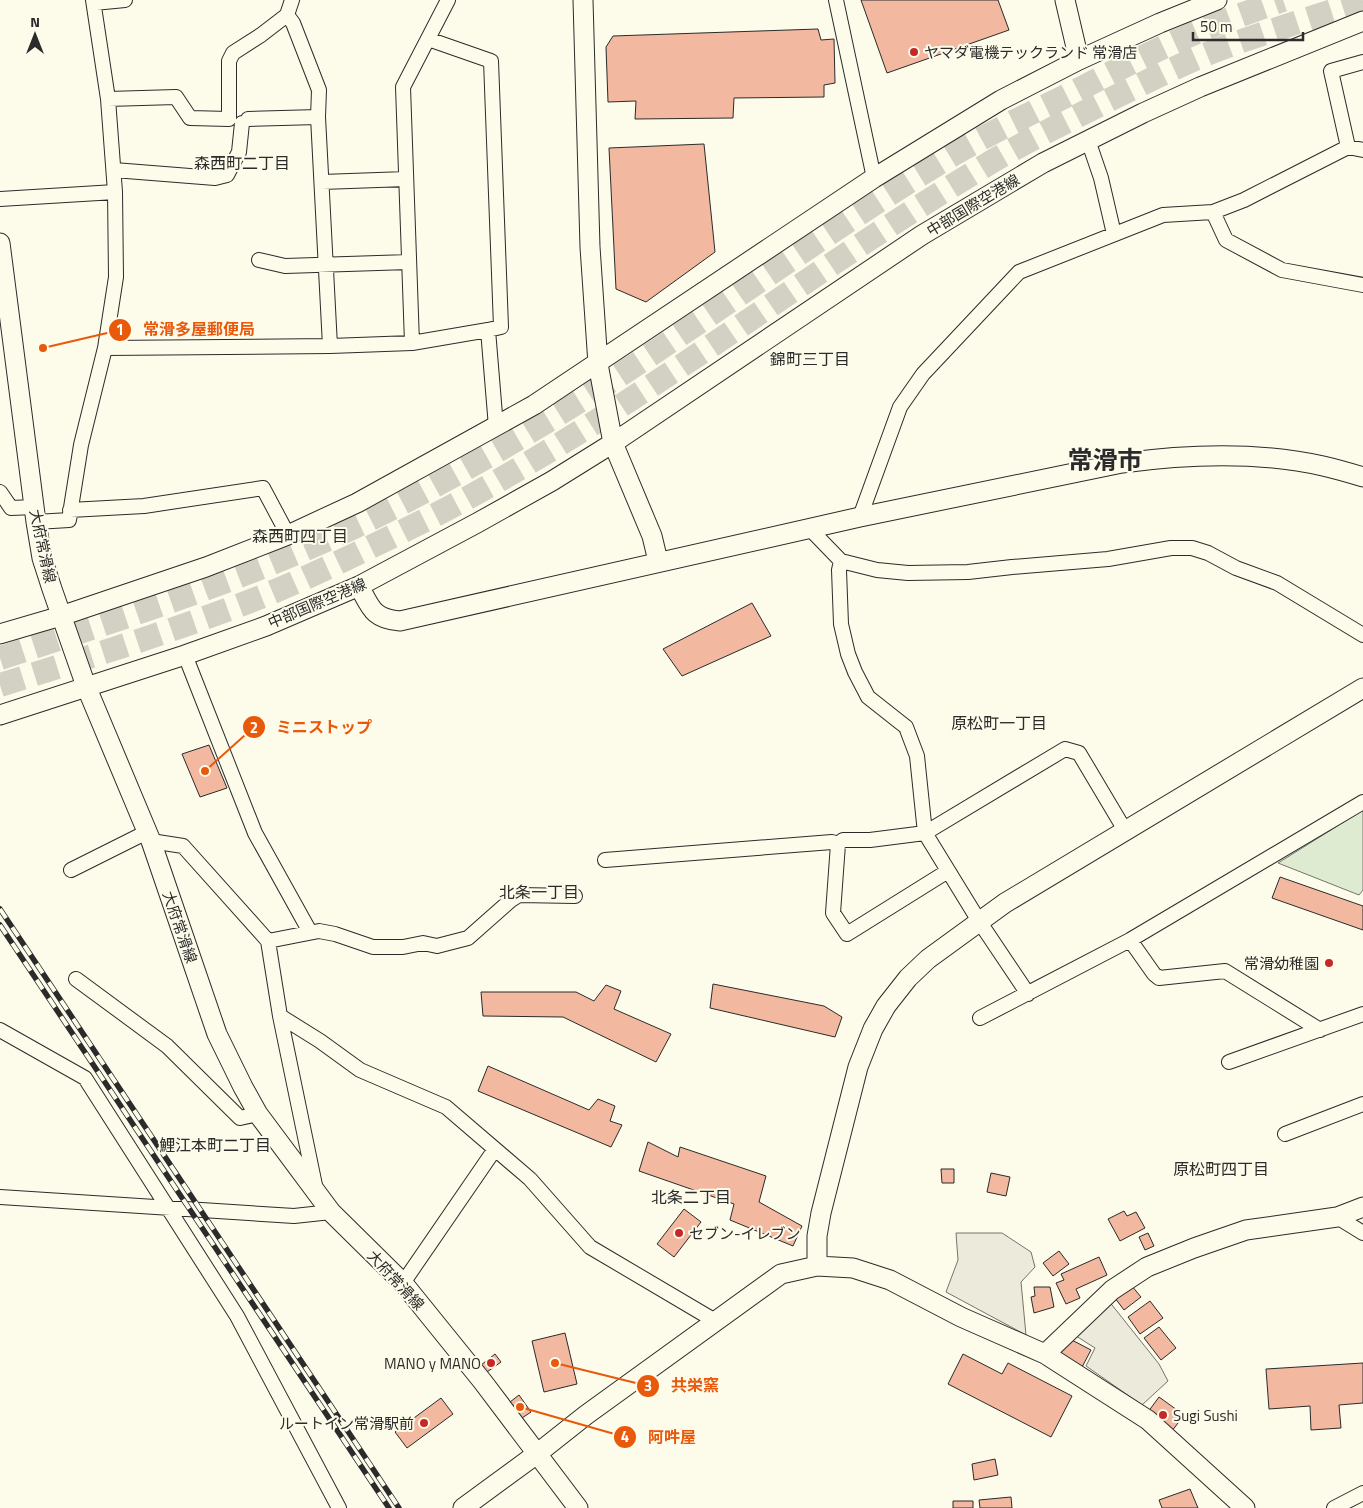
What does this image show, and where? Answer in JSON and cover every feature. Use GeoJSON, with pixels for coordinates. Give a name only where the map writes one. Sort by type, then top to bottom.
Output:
{"type":"FeatureCollection","features":[{"type":"Feature","properties":{"kind":"main road"},"geometry":{"type":"LineString","coordinates":[[583,0],[590,247],[598,364],[613,444],[652,536],[658,561]]}},
{"type":"Feature","properties":{"kind":"main road"},"geometry":{"type":"LineString","coordinates":[[1065,0],[1079,60]]}},
{"type":"Feature","properties":{"kind":"main road"},"geometry":{"type":"LineString","coordinates":[[0,634],[61,616],[206,567],[288,535],[357,503],[534,405],[874,178],[1001,100],[1079,60],[1216,0]]}},
{"type":"Feature","properties":{"kind":"main road","name":"中部国際空港線"},"geometry":{"type":"LineString","coordinates":[[0,715],[185,655],[266,626],[359,586],[477,524],[613,444],[922,235],[997,189],[1088,140],[1200,87],[1363,21]]}},
{"type":"Feature","properties":{"kind":"main road","name":"大府常滑線"},"geometry":{"type":"LineString","coordinates":[[0,243],[42,558],[86,686],[149,836],[217,1034],[258,1114],[318,1195],[331,1212],[402,1283],[483,1382],[578,1508]]}},
{"type":"Feature","properties":{"kind":"main road"},"geometry":{"type":"LineString","coordinates":[[359,586],[373,611],[385,620],[400,621],[658,561],[860,517],[1122,463],[1161,458],[1244,455],[1322,466],[1363,477]]}},
{"type":"Feature","properties":{"kind":"main road"},"geometry":{"type":"LineString","coordinates":[[817,1266],[817,1236],[821,1213],[858,1067],[873,1029],[886,1006],[908,978],[928,958],[1005,903],[1363,688]]}},
{"type":"Feature","properties":{"kind":"main road"},"geometry":{"type":"LineString","coordinates":[[1045,1354],[1112,1290],[1147,1267],[1246,1230],[1337,1217],[1363,1207]]}},
{"type":"Feature","properties":{"kind":"main road"},"geometry":{"type":"LineString","coordinates":[[463,1508],[586,1415],[781,1274],[817,1266],[853,1268],[890,1280],[962,1317],[1045,1354],[1148,1420],[1245,1508]]}},
{"type":"Feature","properties":{"kind":"street"},"geometry":{"type":"LineString","coordinates":[[0,492],[11,508],[69,520],[81,445],[105,348],[116,276],[114,170],[108,99],[94,2],[125,0]]}},
{"type":"Feature","properties":{"kind":"street"},"geometry":{"type":"LineString","coordinates":[[108,99],[176,97],[190,118],[229,119],[229,61],[233,53],[287,15],[292,0]]}},
{"type":"Feature","properties":{"kind":"street"},"geometry":{"type":"LineString","coordinates":[[412,343],[402,87],[448,0]]}},
{"type":"Feature","properties":{"kind":"street"},"geometry":{"type":"LineString","coordinates":[[836,0],[874,178]]}},
{"type":"Feature","properties":{"kind":"street"},"geometry":{"type":"LineString","coordinates":[[287,15],[294,23],[319,90],[318,118],[330,346]]}},
{"type":"Feature","properties":{"kind":"street"},"geometry":{"type":"LineString","coordinates":[[105,348],[330,346],[412,343],[500,328],[491,61],[428,39]]}},
{"type":"Feature","properties":{"kind":"street"},"geometry":{"type":"LineString","coordinates":[[1348,147],[1331,71],[1363,62]]}},
{"type":"Feature","properties":{"kind":"street"},"geometry":{"type":"LineString","coordinates":[[114,170],[215,178],[226,176],[239,152],[245,121],[318,118]]}},
{"type":"Feature","properties":{"kind":"street"},"geometry":{"type":"LineString","coordinates":[[1088,140],[1101,178],[1114,234]]}},
{"type":"Feature","properties":{"kind":"street"},"geometry":{"type":"LineString","coordinates":[[860,517],[900,408],[923,374],[1019,272],[1163,215],[1213,212],[1244,200],[1348,147],[1363,150]]}},
{"type":"Feature","properties":{"kind":"street"},"geometry":{"type":"LineString","coordinates":[[322,182],[406,179]]}},
{"type":"Feature","properties":{"kind":"street"},"geometry":{"type":"LineString","coordinates":[[0,199],[115,192]]}},
{"type":"Feature","properties":{"kind":"street"},"geometry":{"type":"LineString","coordinates":[[1213,212],[1226,240],[1282,270],[1363,285]]}},
{"type":"Feature","properties":{"kind":"street"},"geometry":{"type":"LineString","coordinates":[[259,260],[285,266],[409,262]]}},
{"type":"Feature","properties":{"kind":"street"},"geometry":{"type":"LineString","coordinates":[[488,330],[496,427]]}},
{"type":"Feature","properties":{"kind":"street"},"geometry":{"type":"LineString","coordinates":[[70,510],[144,506],[263,488],[288,535]]}},
{"type":"Feature","properties":{"kind":"street"},"geometry":{"type":"LineString","coordinates":[[810,529],[841,561],[877,570],[908,573],[968,572],[1012,566],[1108,559],[1171,548],[1192,548],[1208,553],[1236,568],[1277,583],[1363,635]]}},
{"type":"Feature","properties":{"kind":"street"},"geometry":{"type":"LineString","coordinates":[[841,561],[839,570],[841,624],[848,654],[868,697],[906,727],[917,756],[925,832],[979,921],[1028,994]]}},
{"type":"Feature","properties":{"kind":"street"},"geometry":{"type":"LineString","coordinates":[[185,655],[255,833],[310,932]]}},
{"type":"Feature","properties":{"kind":"street"},"geometry":{"type":"LineString","coordinates":[[948,871],[846,934],[833,913],[838,844],[843,840],[870,840],[925,832],[1065,749],[1079,753],[1126,832]]}},
{"type":"Feature","properties":{"kind":"street"},"geometry":{"type":"LineString","coordinates":[[980,1018],[1130,940],[1363,802]]}},
{"type":"Feature","properties":{"kind":"street"},"geometry":{"type":"LineString","coordinates":[[72,870],[149,836],[183,846],[268,941],[280,1016],[318,1195]]}},
{"type":"Feature","properties":{"kind":"street"},"geometry":{"type":"LineString","coordinates":[[605,860],[832,842],[838,844]]}},
{"type":"Feature","properties":{"kind":"street"},"geometry":{"type":"LineString","coordinates":[[268,941],[319,931],[335,934],[372,947],[403,947],[423,943],[437,946],[468,938],[519,895],[574,896]]}},
{"type":"Feature","properties":{"kind":"street"},"geometry":{"type":"LineString","coordinates":[[1130,940],[1154,974],[1159,978],[1225,971],[1320,1030]]}},
{"type":"Feature","properties":{"kind":"street"},"geometry":{"type":"LineString","coordinates":[[76,979],[167,1046],[240,1118],[258,1114]]}},
{"type":"Feature","properties":{"kind":"street"},"geometry":{"type":"LineString","coordinates":[[1229,1062],[1363,1014]]}},
{"type":"Feature","properties":{"kind":"street"},"geometry":{"type":"LineString","coordinates":[[280,1016],[320,1041],[360,1070],[446,1107],[530,1179],[590,1247],[717,1322]]}},
{"type":"Feature","properties":{"kind":"street"},"geometry":{"type":"LineString","coordinates":[[0,1030],[85,1078],[237,1316],[339,1508]]}},
{"type":"Feature","properties":{"kind":"street"},"geometry":{"type":"LineString","coordinates":[[1285,1134],[1363,1104]]}},
{"type":"Feature","properties":{"kind":"street"},"geometry":{"type":"LineString","coordinates":[[402,1283],[495,1149]]}},
{"type":"Feature","properties":{"kind":"street"},"geometry":{"type":"LineString","coordinates":[[0,1197],[294,1216],[331,1212]]}},
{"type":"Feature","properties":{"kind":"street"},"geometry":{"type":"LineString","coordinates":[[1337,1217],[1363,1233]]}},
{"type":"Feature","properties":{"kind":"street"},"geometry":{"type":"LineString","coordinates":[[1334,1508],[1363,1493]]}},
{"type":"Feature","properties":{"kind":"green space"},"geometry":{"type":"Polygon","coordinates":[[[1363,810],[1363,890],[1359,895],[1278,863],[1363,810]]]}},
{"type":"Feature","properties":{"kind":"shaded area"},"geometry":{"type":"Polygon","coordinates":[[[956,1233],[1002,1233],[1031,1252],[1035,1267],[1021,1282],[1026,1335],[946,1292],[958,1260],[956,1233]]]}},
{"type":"Feature","properties":{"kind":"shaded area"},"geometry":{"type":"Polygon","coordinates":[[[1108,1300],[1159,1364],[1168,1381],[1142,1405],[1086,1366],[1095,1348],[1073,1334],[1108,1300]]]}},
{"type":"Feature","properties":{"kind":"building","name":"ヤマダ電機テックランド 常滑店"},"geometry":{"type":"Polygon","coordinates":[[[861,0],[998,0],[1009,30],[887,73],[861,0]]]}},
{"type":"Feature","properties":{"kind":"building"},"geometry":{"type":"Polygon","coordinates":[[[818,29],[821,40],[834,39],[835,83],[824,85],[824,97],[734,98],[733,118],[635,119],[636,101],[608,102],[606,47],[613,36],[818,29]]]}},
{"type":"Feature","properties":{"kind":"building"},"geometry":{"type":"Polygon","coordinates":[[[704,144],[715,252],[646,302],[616,289],[609,148],[704,144]]]}},
{"type":"Feature","properties":{"kind":"building"},"geometry":{"type":"Polygon","coordinates":[[[752,603],[771,636],[682,676],[663,649],[752,603]]]}},
{"type":"Feature","properties":{"kind":"building"},"geometry":{"type":"Polygon","coordinates":[[[209,745],[227,788],[200,797],[182,754],[209,745]]]}},
{"type":"Feature","properties":{"kind":"building","name":"常滑幼稚園"},"geometry":{"type":"Polygon","coordinates":[[[1280,877],[1363,906],[1363,930],[1272,898],[1280,877]]]}},
{"type":"Feature","properties":{"kind":"building"},"geometry":{"type":"Polygon","coordinates":[[[713,984],[824,1006],[842,1017],[835,1037],[710,1008],[713,984]]]}},
{"type":"Feature","properties":{"kind":"building"},"geometry":{"type":"Polygon","coordinates":[[[606,985],[621,991],[614,1009],[671,1034],[656,1062],[563,1017],[483,1016],[481,992],[576,992],[594,1001],[606,985]]]}},
{"type":"Feature","properties":{"kind":"building"},"geometry":{"type":"Polygon","coordinates":[[[488,1066],[589,1110],[598,1099],[615,1106],[610,1121],[622,1125],[611,1147],[478,1091],[488,1066]]]}},
{"type":"Feature","properties":{"kind":"building"},"geometry":{"type":"Polygon","coordinates":[[[648,1142],[678,1157],[680,1147],[766,1176],[759,1202],[802,1226],[793,1246],[730,1220],[734,1204],[639,1171],[648,1142]]]}},
{"type":"Feature","properties":{"kind":"building"},"geometry":{"type":"Polygon","coordinates":[[[941,1169],[954,1169],[954,1183],[942,1183],[941,1169]]]}},
{"type":"Feature","properties":{"kind":"building"},"geometry":{"type":"Polygon","coordinates":[[[991,1173],[1010,1177],[1006,1196],[987,1192],[991,1173]]]}},
{"type":"Feature","properties":{"kind":"building","name":"セブン-イレブン"},"geometry":{"type":"Polygon","coordinates":[[[684,1209],[701,1222],[674,1257],[657,1244],[684,1209]]]}},
{"type":"Feature","properties":{"kind":"building"},"geometry":{"type":"Polygon","coordinates":[[[1124,1211],[1127,1216],[1136,1212],[1145,1228],[1120,1241],[1108,1219],[1124,1211]]]}},
{"type":"Feature","properties":{"kind":"building"},"geometry":{"type":"Polygon","coordinates":[[[1148,1233],[1154,1246],[1145,1250],[1139,1237],[1148,1233]]]}},
{"type":"Feature","properties":{"kind":"building"},"geometry":{"type":"Polygon","coordinates":[[[1059,1251],[1069,1264],[1053,1276],[1043,1263],[1059,1251]]]}},
{"type":"Feature","properties":{"kind":"building"},"geometry":{"type":"Polygon","coordinates":[[[1099,1257],[1107,1275],[1076,1289],[1080,1298],[1066,1304],[1056,1283],[1064,1280],[1061,1274],[1099,1257]]]}},
{"type":"Feature","properties":{"kind":"building"},"geometry":{"type":"Polygon","coordinates":[[[1131,1285],[1141,1297],[1124,1310],[1115,1298],[1131,1285]]]}},
{"type":"Feature","properties":{"kind":"building"},"geometry":{"type":"Polygon","coordinates":[[[1034,1287],[1050,1287],[1054,1307],[1034,1313],[1031,1297],[1035,1296],[1034,1287]]]}},
{"type":"Feature","properties":{"kind":"building"},"geometry":{"type":"Polygon","coordinates":[[[1150,1301],[1163,1318],[1140,1334],[1128,1317],[1150,1301]]]}},
{"type":"Feature","properties":{"kind":"building"},"geometry":{"type":"Polygon","coordinates":[[[1159,1327],[1176,1348],[1161,1360],[1144,1338],[1159,1327]]]}},
{"type":"Feature","properties":{"kind":"building"},"geometry":{"type":"Polygon","coordinates":[[[565,1333],[577,1384],[544,1392],[532,1341],[565,1333]]]}},
{"type":"Feature","properties":{"kind":"building"},"geometry":{"type":"Polygon","coordinates":[[[1068,1338],[1091,1350],[1081,1369],[1058,1357],[1068,1338]]]}},
{"type":"Feature","properties":{"kind":"building","name":"MANO y MANO"},"geometry":{"type":"Polygon","coordinates":[[[495,1354],[501,1362],[487,1372],[481,1365],[495,1354]]]}},
{"type":"Feature","properties":{"kind":"building"},"geometry":{"type":"Polygon","coordinates":[[[963,1354],[1002,1374],[1008,1363],[1072,1396],[1051,1437],[948,1384],[963,1354]]]}},
{"type":"Feature","properties":{"kind":"building"},"geometry":{"type":"Polygon","coordinates":[[[1363,1363],[1363,1403],[1339,1405],[1341,1428],[1311,1430],[1310,1406],[1269,1409],[1266,1369],[1363,1363]]]}},
{"type":"Feature","properties":{"kind":"building"},"geometry":{"type":"Polygon","coordinates":[[[519,1395],[531,1412],[522,1418],[510,1402],[519,1395]]]}},
{"type":"Feature","properties":{"kind":"building"},"geometry":{"type":"Polygon","coordinates":[[[1159,1397],[1184,1415],[1172,1431],[1148,1412],[1159,1397]]]}},
{"type":"Feature","properties":{"kind":"building","name":"ルートイン常滑駅前"},"geometry":{"type":"Polygon","coordinates":[[[441,1398],[453,1414],[407,1448],[395,1432],[441,1398]]]}},
{"type":"Feature","properties":{"kind":"building"},"geometry":{"type":"Polygon","coordinates":[[[995,1459],[998,1475],[974,1480],[972,1464],[995,1459]]]}},
{"type":"Feature","properties":{"kind":"building"},"geometry":{"type":"Polygon","coordinates":[[[1190,1489],[1198,1508],[1162,1508],[1159,1500],[1190,1489]]]}},
{"type":"Feature","properties":{"kind":"building"},"geometry":{"type":"Polygon","coordinates":[[[1011,1497],[1012,1508],[980,1508],[979,1500],[1011,1497]]]}},
{"type":"Feature","properties":{"kind":"building"},"geometry":{"type":"Polygon","coordinates":[[[953,1501],[973,1501],[973,1508],[953,1508],[953,1501]]]}},
{"type":"Feature","properties":{"kind":"tunnel"},"geometry":{"type":"LineString","coordinates":[[0,658],[142,611],[247,573],[310,547],[394,507],[502,448],[560,413],[673,340],[840,226],[968,146],[1162,48],[1216,24],[1283,0]]}},
{"type":"Feature","properties":{"kind":"tunnel"},"geometry":{"type":"LineString","coordinates":[[0,685],[156,635],[248,602],[315,574],[428,519],[537,458],[602,418],[918,207],[1043,133],[1161,75],[1217,50],[1363,1]]}},
{"type":"Feature","properties":{"kind":"railway"},"geometry":{"type":"LineString","coordinates":[[0,909],[399,1508]]}},
{"type":"Feature","properties":{"kind":"railway"},"geometry":{"type":"LineString","coordinates":[[0,925],[389,1508]]}},
{"type":"Feature","properties":{"kind":"place","name":"ヤマダ電機テックランド 常滑店"},"geometry":{"type":"Point","coordinates":[914,52]}},
{"type":"Feature","properties":{"kind":"place","name":"常滑多屋郵便局"},"geometry":{"type":"Point","coordinates":[43,348]}},
{"type":"Feature","properties":{"kind":"place","name":"ミニストップ"},"geometry":{"type":"Point","coordinates":[205,771]}},
{"type":"Feature","properties":{"kind":"place","name":"常滑幼稚園"},"geometry":{"type":"Point","coordinates":[1329,963]}},
{"type":"Feature","properties":{"kind":"place","name":"セブン-イレブン"},"geometry":{"type":"Point","coordinates":[679,1233]}},
{"type":"Feature","properties":{"kind":"place","name":"MANO y MANO"},"geometry":{"type":"Point","coordinates":[491,1363]}},
{"type":"Feature","properties":{"kind":"place","name":"共栄窯"},"geometry":{"type":"Point","coordinates":[555,1363]}},
{"type":"Feature","properties":{"kind":"place","name":"阿吽屋"},"geometry":{"type":"Point","coordinates":[520,1407]}},
{"type":"Feature","properties":{"kind":"place","name":"Sugi Sushi"},"geometry":{"type":"Point","coordinates":[1163,1415]}},
{"type":"Feature","properties":{"kind":"place","name":"ルートイン常滑駅前"},"geometry":{"type":"Point","coordinates":[424,1423]}},
{"type":"Feature","properties":{"kind":"district","name":"森西町二丁目"},"geometry":{"type":"Point","coordinates":[242,163]}},
{"type":"Feature","properties":{"kind":"district","name":"錦町三丁目"},"geometry":{"type":"Point","coordinates":[810,359]}},
{"type":"Feature","properties":{"kind":"district","name":"常滑市"},"geometry":{"type":"Point","coordinates":[1105,460]}},
{"type":"Feature","properties":{"kind":"district","name":"森西町四丁目"},"geometry":{"type":"Point","coordinates":[300,536]}},
{"type":"Feature","properties":{"kind":"district","name":"原松町一丁目"},"geometry":{"type":"Point","coordinates":[999,723]}},
{"type":"Feature","properties":{"kind":"district","name":"北条一丁目"},"geometry":{"type":"Point","coordinates":[539,892]}},
{"type":"Feature","properties":{"kind":"district","name":"鯉江本町二丁目"},"geometry":{"type":"Point","coordinates":[215,1145]}},
{"type":"Feature","properties":{"kind":"district","name":"原松町四丁目"},"geometry":{"type":"Point","coordinates":[1221,1169]}},
{"type":"Feature","properties":{"kind":"district","name":"北条二丁目"},"geometry":{"type":"Point","coordinates":[691,1197]}}]}
